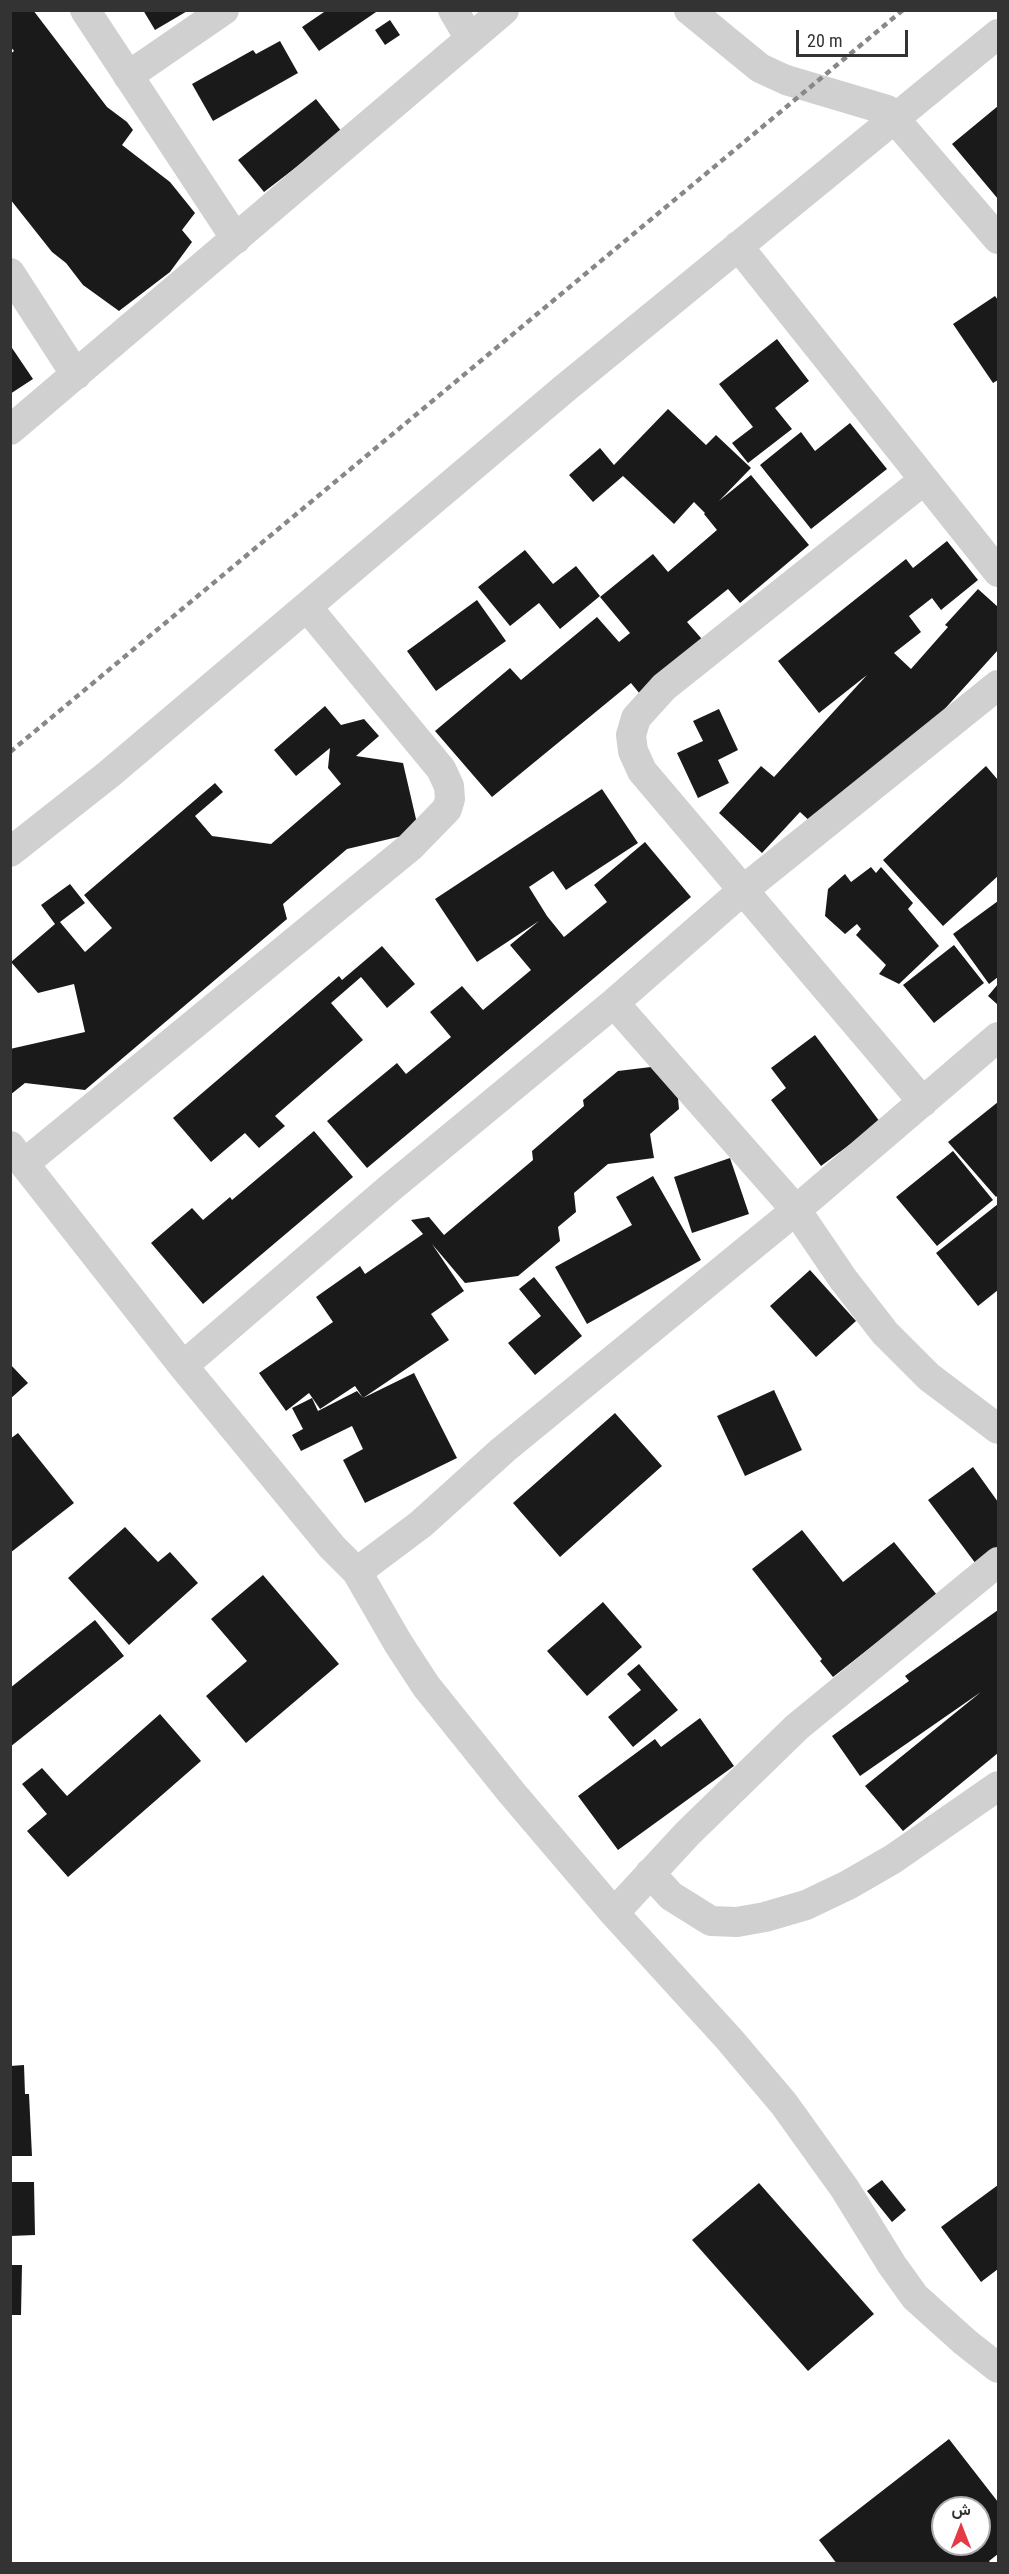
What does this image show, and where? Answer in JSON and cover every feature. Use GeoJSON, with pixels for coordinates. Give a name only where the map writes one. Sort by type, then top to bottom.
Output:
{"type":"FeatureCollection","features":[{"type":"Feature","properties":{"kind":"street"},"geometry":{"type":"LineString","coordinates":[[85,10],[236,239]]}},
{"type":"Feature","properties":{"kind":"street"},"geometry":{"type":"LineString","coordinates":[[128,76],[224,10]]}},
{"type":"Feature","properties":{"kind":"street"},"geometry":{"type":"LineString","coordinates":[[453,10],[470,39]]}},
{"type":"Feature","properties":{"kind":"street"},"geometry":{"type":"LineString","coordinates":[[10,430],[504,10]]}},
{"type":"Feature","properties":{"kind":"street"},"geometry":{"type":"LineString","coordinates":[[689,10],[760,68],[786,80],[880,106],[887,110],[999,239]]}},
{"type":"Feature","properties":{"kind":"street"},"geometry":{"type":"LineString","coordinates":[[10,852],[109,774],[564,389],[999,34]]}},
{"type":"Feature","properties":{"kind":"street"},"geometry":{"type":"LineString","coordinates":[[738,246],[999,572]]}},
{"type":"Feature","properties":{"kind":"street"},"geometry":{"type":"LineString","coordinates":[[10,273],[76,375]]}},
{"type":"Feature","properties":{"kind":"street"},"geometry":{"type":"LineString","coordinates":[[923,1102],[642,771],[633,752],[631,735],[636,718],[664,687],[924,480]]}},
{"type":"Feature","properties":{"kind":"street"},"geometry":{"type":"LineString","coordinates":[[308,607],[441,769],[449,786],[450,799],[447,809],[410,847],[18,1154],[183,1366],[332,1547],[357,1572],[426,1686],[511,1792],[614,1913],[729,2039],[784,2104],[845,2189],[885,2256],[915,2297],[965,2342],[997,2364]]}},
{"type":"Feature","properties":{"kind":"street"},"geometry":{"type":"LineString","coordinates":[[183,1366],[390,1188],[614,1003],[742,891],[999,686]]}},
{"type":"Feature","properties":{"kind":"street"},"geometry":{"type":"LineString","coordinates":[[614,1003],[796,1210],[843,1279],[885,1333],[929,1377],[999,1429]]}},
{"type":"Feature","properties":{"kind":"street"},"geometry":{"type":"LineString","coordinates":[[357,1572],[421,1524],[503,1450],[796,1210],[999,1037]]}},
{"type":"Feature","properties":{"kind":"street"},"geometry":{"type":"LineString","coordinates":[[614,1913],[688,1833],[797,1727],[999,1562]]}},
{"type":"Feature","properties":{"kind":"street"},"geometry":{"type":"LineString","coordinates":[[651,1873],[671,1896],[711,1921],[737,1922],[765,1917],[806,1905],[848,1885],[893,1859],[999,1786]]}},
{"type":"Feature","properties":{"kind":"building"},"geometry":{"type":"Polygon","coordinates":[[[10,10],[33,10],[107,107],[127,122],[133,130],[122,145],[170,182],[195,213],[182,230],[192,242],[170,272],[119,311],[83,285],[66,263],[52,252],[10,199],[10,54],[14,51],[10,46],[10,10]]]}},
{"type":"Feature","properties":{"kind":"building"},"geometry":{"type":"Polygon","coordinates":[[[143,10],[189,10],[155,30],[143,10]]]}},
{"type":"Feature","properties":{"kind":"building"},"geometry":{"type":"Polygon","coordinates":[[[327,10],[379,10],[319,51],[302,27],[327,10]]]}},
{"type":"Feature","properties":{"kind":"building"},"geometry":{"type":"Polygon","coordinates":[[[390,20],[400,35],[385,45],[375,30],[390,20]]]}},
{"type":"Feature","properties":{"kind":"building"},"geometry":{"type":"Polygon","coordinates":[[[280,41],[298,73],[213,121],[192,84],[253,50],[256,54],[280,41]]]}},
{"type":"Feature","properties":{"kind":"building"},"geometry":{"type":"Polygon","coordinates":[[[316,99],[342,132],[264,192],[238,160],[316,99]]]}},
{"type":"Feature","properties":{"kind":"building"},"geometry":{"type":"Polygon","coordinates":[[[998,106],[998,199],[952,144],[998,106]]]}},
{"type":"Feature","properties":{"kind":"building"},"geometry":{"type":"Polygon","coordinates":[[[995,296],[998,300],[998,380],[993,383],[953,324],[995,296]]]}},
{"type":"Feature","properties":{"kind":"building"},"geometry":{"type":"Polygon","coordinates":[[[777,339],[809,381],[775,408],[792,429],[748,463],[732,443],[753,427],[719,384],[777,339]]]}},
{"type":"Feature","properties":{"kind":"building"},"geometry":{"type":"Polygon","coordinates":[[[10,345],[33,379],[10,394],[10,345]]]}},
{"type":"Feature","properties":{"kind":"building"},"geometry":{"type":"Polygon","coordinates":[[[668,409],[706,445],[716,435],[751,468],[719,501],[751,475],[809,545],[740,603],[728,589],[687,622],[708,646],[644,699],[631,683],[492,797],[435,731],[510,668],[521,680],[597,617],[619,642],[630,633],[600,597],[653,554],[668,572],[717,530],[694,502],[674,524],[623,476],[593,502],[569,475],[600,448],[614,465],[668,409]]]}},
{"type":"Feature","properties":{"kind":"building"},"geometry":{"type":"Polygon","coordinates":[[[850,423],[887,469],[811,529],[760,465],[801,432],[815,451],[850,423]]]}},
{"type":"Feature","properties":{"kind":"building"},"geometry":{"type":"Polygon","coordinates":[[[947,541],[978,580],[941,610],[932,598],[909,616],[921,632],[894,653],[911,669],[948,627],[945,625],[978,589],[998,607],[998,650],[828,838],[800,812],[762,853],[719,813],[761,766],[774,777],[867,675],[819,713],[778,661],[906,559],[913,568],[947,541]]]}},
{"type":"Feature","properties":{"kind":"building"},"geometry":{"type":"Polygon","coordinates":[[[525,550],[553,584],[576,566],[600,596],[560,629],[539,603],[510,626],[478,587],[525,550]]]}},
{"type":"Feature","properties":{"kind":"building"},"geometry":{"type":"Polygon","coordinates":[[[477,600],[506,641],[436,691],[407,651],[477,600]]]}},
{"type":"Feature","properties":{"kind":"building"},"geometry":{"type":"Polygon","coordinates":[[[325,706],[341,725],[364,719],[379,736],[356,756],[403,763],[419,832],[347,849],[283,904],[287,919],[85,1090],[25,1083],[10,1095],[10,1049],[85,1032],[74,984],[38,993],[11,962],[55,924],[41,905],[70,884],[85,903],[60,922],[85,952],[112,928],[84,895],[215,783],[223,792],[195,816],[212,836],[271,844],[341,784],[328,768],[330,748],[296,776],[274,750],[325,706]]]}},
{"type":"Feature","properties":{"kind":"building"},"geometry":{"type":"Polygon","coordinates":[[[719,709],[738,750],[718,760],[729,783],[698,798],[677,753],[703,741],[693,721],[719,709]]]}},
{"type":"Feature","properties":{"kind":"building"},"geometry":{"type":"Polygon","coordinates":[[[986,766],[998,780],[998,876],[943,926],[883,860],[986,766]]]}},
{"type":"Feature","properties":{"kind":"building"},"geometry":{"type":"Polygon","coordinates":[[[602,789],[638,843],[566,890],[553,871],[529,887],[547,916],[564,937],[607,902],[594,885],[645,842],[691,897],[367,1168],[327,1121],[397,1063],[406,1074],[451,1037],[430,1012],[462,986],[483,1010],[531,970],[510,945],[539,921],[477,962],[435,899],[602,789]]]}},
{"type":"Feature","properties":{"kind":"building"},"geometry":{"type":"Polygon","coordinates":[[[871,867],[876,873],[881,867],[913,903],[908,909],[939,946],[899,984],[879,974],[886,965],[856,935],[861,929],[857,924],[845,934],[825,916],[828,889],[845,874],[851,882],[871,867]]]}},
{"type":"Feature","properties":{"kind":"building"},"geometry":{"type":"Polygon","coordinates":[[[998,901],[998,977],[989,984],[953,934],[998,901]]]}},
{"type":"Feature","properties":{"kind":"building"},"geometry":{"type":"Polygon","coordinates":[[[954,945],[984,983],[934,1023],[903,985],[954,945]]]}},
{"type":"Feature","properties":{"kind":"building"},"geometry":{"type":"Polygon","coordinates":[[[382,946],[415,984],[387,1008],[361,977],[331,1003],[363,1040],[275,1116],[285,1126],[259,1148],[245,1133],[211,1162],[173,1118],[339,976],[342,980],[382,946]]]}},
{"type":"Feature","properties":{"kind":"building"},"geometry":{"type":"Polygon","coordinates":[[[998,984],[998,1005],[988,996],[998,984]]]}},
{"type":"Feature","properties":{"kind":"building"},"geometry":{"type":"Polygon","coordinates":[[[815,1035],[880,1122],[821,1166],[771,1100],[786,1088],[771,1068],[815,1035]]]}},
{"type":"Feature","properties":{"kind":"building"},"geometry":{"type":"Polygon","coordinates":[[[651,1067],[678,1098],[679,1109],[650,1134],[654,1158],[608,1164],[574,1193],[576,1212],[558,1227],[560,1241],[518,1276],[465,1283],[432,1244],[464,1291],[431,1314],[449,1340],[363,1398],[355,1386],[320,1409],[309,1393],[286,1411],[259,1373],[333,1322],[316,1297],[360,1266],[365,1274],[423,1234],[411,1220],[429,1217],[444,1235],[533,1160],[532,1151],[584,1106],[583,1100],[618,1071],[651,1067]]]}},
{"type":"Feature","properties":{"kind":"building"},"geometry":{"type":"Polygon","coordinates":[[[998,1102],[998,1195],[996,1197],[948,1142],[998,1102]]]}},
{"type":"Feature","properties":{"kind":"building"},"geometry":{"type":"Polygon","coordinates":[[[314,1131],[353,1177],[203,1304],[151,1243],[192,1208],[203,1220],[230,1197],[232,1200],[314,1131]]]}},
{"type":"Feature","properties":{"kind":"building"},"geometry":{"type":"Polygon","coordinates":[[[953,1151],[993,1200],[937,1246],[896,1197],[953,1151]]]}},
{"type":"Feature","properties":{"kind":"building"},"geometry":{"type":"Polygon","coordinates":[[[730,1158],[749,1214],[692,1233],[674,1177],[730,1158]]]}},
{"type":"Feature","properties":{"kind":"building"},"geometry":{"type":"Polygon","coordinates":[[[653,1176],[701,1260],[587,1324],[555,1267],[632,1225],[616,1197],[653,1176]]]}},
{"type":"Feature","properties":{"kind":"building"},"geometry":{"type":"Polygon","coordinates":[[[998,1204],[998,1290],[978,1306],[936,1253],[998,1204]]]}},
{"type":"Feature","properties":{"kind":"building"},"geometry":{"type":"Polygon","coordinates":[[[810,1270],[856,1321],[816,1357],[770,1306],[810,1270]]]}},
{"type":"Feature","properties":{"kind":"building"},"geometry":{"type":"Polygon","coordinates":[[[534,1277],[582,1336],[535,1375],[508,1343],[541,1316],[519,1289],[534,1277]]]}},
{"type":"Feature","properties":{"kind":"building"},"geometry":{"type":"Polygon","coordinates":[[[10,1364],[28,1383],[10,1399],[10,1364]]]}},
{"type":"Feature","properties":{"kind":"building"},"geometry":{"type":"Polygon","coordinates":[[[414,1373],[457,1458],[365,1503],[343,1460],[363,1449],[352,1426],[301,1451],[292,1435],[303,1429],[292,1408],[312,1398],[318,1411],[357,1391],[363,1398],[414,1373]]]}},
{"type":"Feature","properties":{"kind":"building"},"geometry":{"type":"Polygon","coordinates":[[[774,1390],[802,1450],[745,1476],[717,1416],[774,1390]]]}},
{"type":"Feature","properties":{"kind":"building"},"geometry":{"type":"Polygon","coordinates":[[[615,1413],[662,1466],[560,1557],[513,1503],[615,1413]]]}},
{"type":"Feature","properties":{"kind":"building"},"geometry":{"type":"Polygon","coordinates":[[[18,1433],[74,1503],[10,1553],[10,1439],[18,1433]]]}},
{"type":"Feature","properties":{"kind":"building"},"geometry":{"type":"Polygon","coordinates":[[[973,1467],[998,1502],[998,1548],[976,1564],[928,1500],[973,1467]]]}},
{"type":"Feature","properties":{"kind":"building"},"geometry":{"type":"Polygon","coordinates":[[[125,1527],[158,1562],[170,1552],[198,1583],[129,1645],[68,1578],[125,1527]]]}},
{"type":"Feature","properties":{"kind":"building"},"geometry":{"type":"Polygon","coordinates":[[[802,1530],[843,1582],[894,1542],[937,1595],[833,1677],[820,1661],[822,1659],[752,1569],[802,1530]]]}},
{"type":"Feature","properties":{"kind":"building"},"geometry":{"type":"Polygon","coordinates":[[[263,1575],[339,1664],[246,1743],[206,1696],[247,1661],[211,1619],[263,1575]]]}},
{"type":"Feature","properties":{"kind":"building"},"geometry":{"type":"Polygon","coordinates":[[[603,1602],[642,1647],[587,1696],[547,1651],[603,1602]]]}},
{"type":"Feature","properties":{"kind":"building"},"geometry":{"type":"Polygon","coordinates":[[[998,1610],[998,1753],[903,1831],[865,1786],[981,1692],[860,1776],[832,1736],[909,1681],[905,1676],[998,1610]]]}},
{"type":"Feature","properties":{"kind":"building"},"geometry":{"type":"Polygon","coordinates":[[[95,1620],[124,1656],[10,1747],[10,1688],[95,1620]]]}},
{"type":"Feature","properties":{"kind":"building"},"geometry":{"type":"Polygon","coordinates":[[[639,1664],[678,1710],[633,1747],[608,1717],[641,1690],[627,1674],[639,1664]]]}},
{"type":"Feature","properties":{"kind":"building"},"geometry":{"type":"Polygon","coordinates":[[[160,1714],[201,1761],[68,1877],[27,1831],[47,1814],[22,1784],[42,1768],[67,1796],[160,1714]]]}},
{"type":"Feature","properties":{"kind":"building"},"geometry":{"type":"Polygon","coordinates":[[[700,1718],[734,1766],[618,1850],[578,1796],[655,1739],[661,1747],[700,1718]]]}},
{"type":"Feature","properties":{"kind":"building"},"geometry":{"type":"Polygon","coordinates":[[[24,2065],[25,2094],[29,2094],[32,2156],[10,2156],[10,2066],[24,2065]]]}},
{"type":"Feature","properties":{"kind":"building"},"geometry":{"type":"Polygon","coordinates":[[[882,2180],[906,2210],[892,2222],[867,2191],[882,2180]]]}},
{"type":"Feature","properties":{"kind":"building"},"geometry":{"type":"Polygon","coordinates":[[[10,2182],[34,2182],[35,2235],[10,2236],[10,2182]]]}},
{"type":"Feature","properties":{"kind":"building"},"geometry":{"type":"Polygon","coordinates":[[[759,2183],[874,2314],[808,2371],[692,2240],[759,2183]]]}},
{"type":"Feature","properties":{"kind":"building"},"geometry":{"type":"Polygon","coordinates":[[[998,2185],[998,2269],[981,2282],[941,2227],[998,2185]]]}},
{"type":"Feature","properties":{"kind":"building"},"geometry":{"type":"Polygon","coordinates":[[[10,2265],[22,2265],[21,2315],[10,2315],[10,2265]]]}},
{"type":"Feature","properties":{"kind":"building"},"geometry":{"type":"Polygon","coordinates":[[[949,2439],[998,2502],[998,2554],[989,2561],[991,2564],[837,2564],[819,2540],[949,2439]]]}},
{"type":"Feature","properties":{"kind":"railway"},"geometry":{"type":"LineString","coordinates":[[10,752],[903,10]]}}]}
